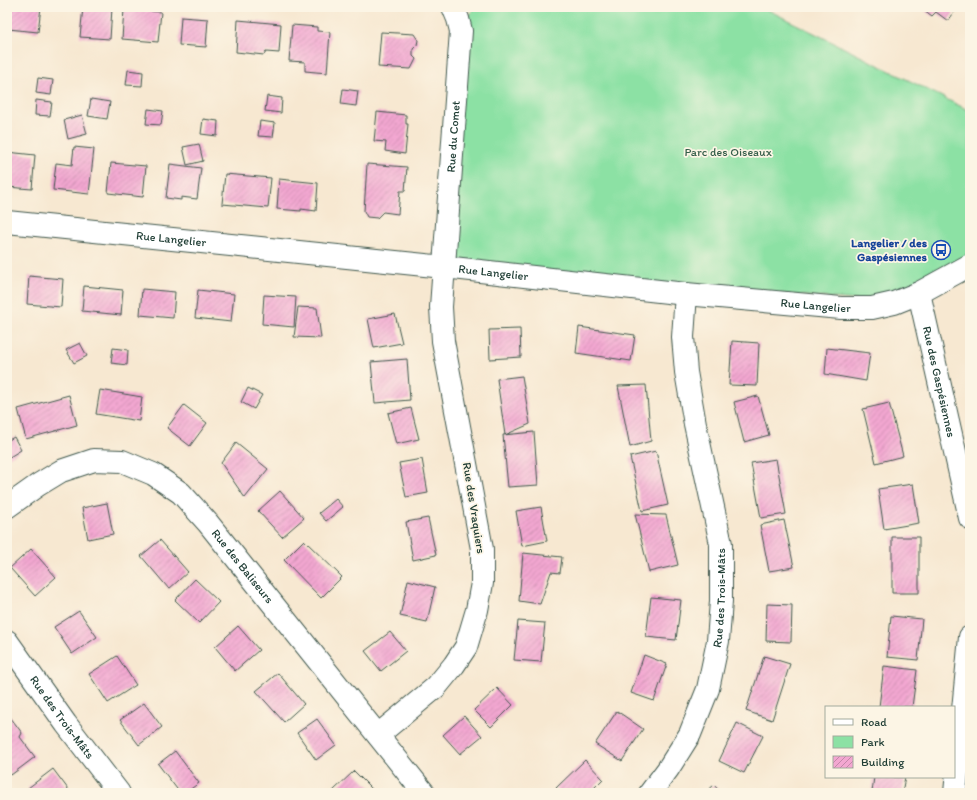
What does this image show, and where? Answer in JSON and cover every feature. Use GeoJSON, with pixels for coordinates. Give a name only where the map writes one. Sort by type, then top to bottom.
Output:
{"type":"FeatureCollection","features":[{"type":"Feature","properties":{"kind":"street","name":"Rue du Comet"},"geometry":{"type":"LineString","coordinates":[[444,267],[461,31],[453,7]]}},
{"type":"Feature","properties":{"kind":"street","name":"Rue Langelier"},"geometry":{"type":"LineString","coordinates":[[7,222],[444,267],[686,294],[840,308],[872,308],[894,303],[919,293],[970,265]]}},
{"type":"Feature","properties":{"kind":"street","name":"Rue des Vraquiers"},"geometry":{"type":"LineString","coordinates":[[378,735],[436,687],[454,665],[466,646],[477,610],[482,583],[482,549],[443,341],[441,307],[444,267]]}},
{"type":"Feature","properties":{"kind":"street","name":"Rue des Gaspésiennes"},"geometry":{"type":"LineString","coordinates":[[919,293],[970,518]]}},
{"type":"Feature","properties":{"kind":"street","name":"Rue des Trois-Mâts"},"geometry":{"type":"LineString","coordinates":[[650,793],[668,770],[690,734],[708,690],[718,641],[721,601],[720,544],[686,372],[684,337],[686,294]]}},
{"type":"Feature","properties":{"kind":"street","name":"Rue des Baliseurs"},"geometry":{"type":"LineString","coordinates":[[7,507],[61,471],[94,460],[122,461],[154,474],[181,493],[208,523],[424,793]]}},
{"type":"Feature","properties":{"kind":"street"},"geometry":{"type":"LineString","coordinates":[[955,793],[970,637]]}},
{"type":"Feature","properties":{"kind":"street","name":"Rue des Trois-Mâts"},"geometry":{"type":"LineString","coordinates":[[7,640],[66,724],[119,793]]}},
{"type":"Feature","properties":{"kind":"green space","name":"Parc des Oiseaux"},"geometry":{"type":"Polygon","coordinates":[[[474,7],[762,7],[970,111],[970,265],[894,303],[444,267],[461,31],[474,7]]]}},
{"type":"Feature","properties":{"kind":"building"},"geometry":{"type":"Polygon","coordinates":[[[11,7],[41,7],[38,32],[8,29],[11,7]]]}},
{"type":"Feature","properties":{"kind":"building"},"geometry":{"type":"Polygon","coordinates":[[[83,7],[112,8],[110,39],[80,37],[83,7]]]}},
{"type":"Feature","properties":{"kind":"building"},"geometry":{"type":"Polygon","coordinates":[[[920,7],[958,7],[948,21],[936,12],[932,16],[920,7]]]}},
{"type":"Feature","properties":{"kind":"building"},"geometry":{"type":"Polygon","coordinates":[[[124,9],[161,12],[158,42],[122,39],[124,9]]]}},
{"type":"Feature","properties":{"kind":"building"},"geometry":{"type":"Polygon","coordinates":[[[181,17],[208,19],[206,47],[179,45],[181,17]]]}},
{"type":"Feature","properties":{"kind":"building"},"geometry":{"type":"Polygon","coordinates":[[[238,20],[281,24],[279,53],[266,52],[264,55],[236,52],[238,20]]]}},
{"type":"Feature","properties":{"kind":"building"},"geometry":{"type":"Polygon","coordinates":[[[292,25],[317,27],[317,31],[330,32],[327,73],[305,71],[305,62],[289,61],[292,25]]]}},
{"type":"Feature","properties":{"kind":"building"},"geometry":{"type":"Polygon","coordinates":[[[381,32],[414,34],[418,40],[417,45],[413,49],[413,56],[416,59],[411,69],[378,67],[381,32]]]}},
{"type":"Feature","properties":{"kind":"building"},"geometry":{"type":"Polygon","coordinates":[[[128,70],[143,72],[142,86],[126,85],[128,70]]]}},
{"type":"Feature","properties":{"kind":"building"},"geometry":{"type":"Polygon","coordinates":[[[38,78],[53,80],[51,95],[36,93],[38,78]]]}},
{"type":"Feature","properties":{"kind":"building"},"geometry":{"type":"Polygon","coordinates":[[[343,89],[358,91],[356,106],[341,104],[343,89]]]}},
{"type":"Feature","properties":{"kind":"building"},"geometry":{"type":"Polygon","coordinates":[[[267,96],[282,98],[281,113],[265,111],[267,96]]]}},
{"type":"Feature","properties":{"kind":"building"},"geometry":{"type":"Polygon","coordinates":[[[91,99],[110,102],[107,119],[88,116],[91,99]]]}},
{"type":"Feature","properties":{"kind":"building"},"geometry":{"type":"Polygon","coordinates":[[[36,100],[52,102],[50,116],[35,115],[36,100]]]}},
{"type":"Feature","properties":{"kind":"building"},"geometry":{"type":"Polygon","coordinates":[[[148,109],[163,111],[161,125],[146,124],[148,109]]]}},
{"type":"Feature","properties":{"kind":"building"},"geometry":{"type":"Polygon","coordinates":[[[377,112],[406,115],[406,124],[408,124],[405,154],[385,151],[386,142],[374,141],[377,112]]]}},
{"type":"Feature","properties":{"kind":"building"},"geometry":{"type":"Polygon","coordinates":[[[82,115],[87,134],[68,139],[64,120],[82,115]]]}},
{"type":"Feature","properties":{"kind":"building"},"geometry":{"type":"Polygon","coordinates":[[[203,119],[218,121],[217,136],[201,134],[203,119]]]}},
{"type":"Feature","properties":{"kind":"building"},"geometry":{"type":"Polygon","coordinates":[[[260,121],[275,123],[273,137],[258,136],[260,121]]]}},
{"type":"Feature","properties":{"kind":"building"},"geometry":{"type":"Polygon","coordinates":[[[199,144],[203,161],[187,165],[183,147],[199,144]]]}},
{"type":"Feature","properties":{"kind":"building"},"geometry":{"type":"Polygon","coordinates":[[[74,147],[94,149],[89,194],[53,190],[56,163],[72,165],[74,147]]]}},
{"type":"Feature","properties":{"kind":"building"},"geometry":{"type":"Polygon","coordinates":[[[7,152],[35,155],[32,189],[7,187],[7,152]]]}},
{"type":"Feature","properties":{"kind":"building"},"geometry":{"type":"Polygon","coordinates":[[[111,163],[146,166],[143,197],[108,193],[111,163]]]}},
{"type":"Feature","properties":{"kind":"building"},"geometry":{"type":"Polygon","coordinates":[[[170,164],[201,168],[197,199],[181,197],[181,200],[166,198],[170,164]]]}},
{"type":"Feature","properties":{"kind":"building"},"geometry":{"type":"Polygon","coordinates":[[[367,164],[407,167],[405,191],[400,191],[398,214],[383,212],[377,218],[367,217],[364,211],[367,164]]]}},
{"type":"Feature","properties":{"kind":"building"},"geometry":{"type":"Polygon","coordinates":[[[225,174],[271,178],[268,208],[222,204],[225,174]]]}},
{"type":"Feature","properties":{"kind":"building"},"geometry":{"type":"Polygon","coordinates":[[[279,179],[318,183],[316,211],[301,209],[301,211],[277,209],[279,179]]]}},
{"type":"Feature","properties":{"kind":"building"},"geometry":{"type":"Polygon","coordinates":[[[29,276],[63,279],[61,307],[27,304],[29,276]]]}},
{"type":"Feature","properties":{"kind":"building"},"geometry":{"type":"Polygon","coordinates":[[[84,286],[123,290],[121,315],[82,311],[84,286]]]}},
{"type":"Feature","properties":{"kind":"building"},"geometry":{"type":"Polygon","coordinates":[[[142,289],[175,292],[173,318],[140,315],[142,289]]]}},
{"type":"Feature","properties":{"kind":"building"},"geometry":{"type":"Polygon","coordinates":[[[198,290],[234,294],[231,322],[195,318],[198,290]]]}},
{"type":"Feature","properties":{"kind":"building"},"geometry":{"type":"Polygon","coordinates":[[[264,295],[296,297],[294,327],[262,324],[264,295]]]}},
{"type":"Feature","properties":{"kind":"building"},"geometry":{"type":"Polygon","coordinates":[[[298,307],[317,308],[321,338],[294,337],[298,307]]]}},
{"type":"Feature","properties":{"kind":"building"},"geometry":{"type":"Polygon","coordinates":[[[395,314],[402,343],[374,348],[368,319],[395,314]]]}},
{"type":"Feature","properties":{"kind":"building"},"geometry":{"type":"Polygon","coordinates":[[[579,327],[635,335],[631,361],[576,353],[579,327]]]}},
{"type":"Feature","properties":{"kind":"building"},"geometry":{"type":"Polygon","coordinates":[[[520,329],[521,357],[490,359],[489,330],[520,329]]]}},
{"type":"Feature","properties":{"kind":"building"},"geometry":{"type":"Polygon","coordinates":[[[732,341],[759,343],[757,386],[729,385],[732,341]]]}},
{"type":"Feature","properties":{"kind":"building"},"geometry":{"type":"Polygon","coordinates":[[[80,343],[87,356],[74,363],[66,350],[80,343]]]}},
{"type":"Feature","properties":{"kind":"building"},"geometry":{"type":"Polygon","coordinates":[[[113,348],[128,350],[127,365],[111,363],[113,348]]]}},
{"type":"Feature","properties":{"kind":"building"},"geometry":{"type":"Polygon","coordinates":[[[827,348],[870,353],[866,381],[825,374],[827,348]]]}},
{"type":"Feature","properties":{"kind":"building"},"geometry":{"type":"Polygon","coordinates":[[[407,359],[410,400],[375,403],[371,362],[407,359]]]}},
{"type":"Feature","properties":{"kind":"building"},"geometry":{"type":"Polygon","coordinates":[[[522,376],[530,424],[505,435],[497,379],[522,376]]]}},
{"type":"Feature","properties":{"kind":"building"},"geometry":{"type":"Polygon","coordinates":[[[646,385],[651,441],[630,447],[618,386],[646,385]]]}},
{"type":"Feature","properties":{"kind":"building"},"geometry":{"type":"Polygon","coordinates":[[[248,388],[262,395],[254,409],[241,402],[248,388]]]}},
{"type":"Feature","properties":{"kind":"building"},"geometry":{"type":"Polygon","coordinates":[[[100,390],[142,397],[139,421],[96,414],[100,390]]]}},
{"type":"Feature","properties":{"kind":"building"},"geometry":{"type":"Polygon","coordinates":[[[69,395],[77,425],[26,439],[18,409],[69,395]]]}},
{"type":"Feature","properties":{"kind":"building"},"geometry":{"type":"Polygon","coordinates":[[[758,396],[769,435],[744,442],[734,402],[758,396]]]}},
{"type":"Feature","properties":{"kind":"building"},"geometry":{"type":"Polygon","coordinates":[[[889,403],[903,456],[876,463],[863,409],[889,403]]]}},
{"type":"Feature","properties":{"kind":"building"},"geometry":{"type":"Polygon","coordinates":[[[184,405],[207,423],[190,446],[167,428],[184,405]]]}},
{"type":"Feature","properties":{"kind":"building"},"geometry":{"type":"Polygon","coordinates":[[[411,408],[419,439],[396,444],[388,413],[411,408]]]}},
{"type":"Feature","properties":{"kind":"building"},"geometry":{"type":"Polygon","coordinates":[[[534,432],[538,485],[508,487],[503,435],[534,432]]]}},
{"type":"Feature","properties":{"kind":"building"},"geometry":{"type":"Polygon","coordinates":[[[14,437],[21,450],[8,458],[7,441],[14,437]]]}},
{"type":"Feature","properties":{"kind":"building"},"geometry":{"type":"Polygon","coordinates":[[[236,443],[268,469],[245,498],[221,463],[236,443]]]}},
{"type":"Feature","properties":{"kind":"building"},"geometry":{"type":"Polygon","coordinates":[[[656,451],[668,505],[642,511],[630,457],[656,451]]]}},
{"type":"Feature","properties":{"kind":"building"},"geometry":{"type":"Polygon","coordinates":[[[422,459],[428,493],[406,497],[399,463],[422,459]]]}},
{"type":"Feature","properties":{"kind":"building"},"geometry":{"type":"Polygon","coordinates":[[[776,459],[786,514],[761,518],[751,463],[776,459]]]}},
{"type":"Feature","properties":{"kind":"building"},"geometry":{"type":"Polygon","coordinates":[[[913,484],[919,523],[884,529],[878,489],[913,484]]]}},
{"type":"Feature","properties":{"kind":"building"},"geometry":{"type":"Polygon","coordinates":[[[280,491],[304,518],[282,537],[258,511],[280,491]]]}},
{"type":"Feature","properties":{"kind":"building"},"geometry":{"type":"Polygon","coordinates":[[[336,499],[343,507],[326,521],[319,513],[336,499]]]}},
{"type":"Feature","properties":{"kind":"building"},"geometry":{"type":"Polygon","coordinates":[[[107,503],[113,534],[88,539],[82,508],[107,503]]]}},
{"type":"Feature","properties":{"kind":"building"},"geometry":{"type":"Polygon","coordinates":[[[541,507],[547,541],[522,546],[516,511],[541,507]]]}},
{"type":"Feature","properties":{"kind":"building"},"geometry":{"type":"Polygon","coordinates":[[[635,514],[666,515],[678,565],[649,572],[635,514]]]}},
{"type":"Feature","properties":{"kind":"building"},"geometry":{"type":"Polygon","coordinates":[[[428,518],[436,555],[413,560],[406,522],[428,518]]]}},
{"type":"Feature","properties":{"kind":"building"},"geometry":{"type":"Polygon","coordinates":[[[784,520],[794,567],[769,571],[760,525],[784,520]]]}},
{"type":"Feature","properties":{"kind":"building"},"geometry":{"type":"Polygon","coordinates":[[[892,537],[919,537],[919,593],[892,593],[892,537]]]}},
{"type":"Feature","properties":{"kind":"building"},"geometry":{"type":"Polygon","coordinates":[[[160,540],[188,572],[169,589],[141,556],[160,540]]]}},
{"type":"Feature","properties":{"kind":"building"},"geometry":{"type":"Polygon","coordinates":[[[304,540],[342,577],[321,598],[284,560],[304,540]]]}},
{"type":"Feature","properties":{"kind":"building"},"geometry":{"type":"Polygon","coordinates":[[[31,549],[56,577],[35,596],[10,568],[31,549]]]}},
{"type":"Feature","properties":{"kind":"building"},"geometry":{"type":"Polygon","coordinates":[[[523,553],[562,557],[560,573],[551,572],[540,604],[519,601],[523,553]]]}},
{"type":"Feature","properties":{"kind":"building"},"geometry":{"type":"Polygon","coordinates":[[[195,579],[219,602],[199,623],[175,600],[195,579]]]}},
{"type":"Feature","properties":{"kind":"building"},"geometry":{"type":"Polygon","coordinates":[[[408,580],[435,587],[427,622],[400,616],[408,580]]]}},
{"type":"Feature","properties":{"kind":"building"},"geometry":{"type":"Polygon","coordinates":[[[651,597],[681,600],[676,640],[646,637],[651,597]]]}},
{"type":"Feature","properties":{"kind":"building"},"geometry":{"type":"Polygon","coordinates":[[[767,604],[792,605],[791,642],[766,641],[767,604]]]}},
{"type":"Feature","properties":{"kind":"building"},"geometry":{"type":"Polygon","coordinates":[[[79,611],[97,637],[72,654],[54,627],[79,611]]]}},
{"type":"Feature","properties":{"kind":"building"},"geometry":{"type":"Polygon","coordinates":[[[891,616],[922,619],[918,660],[887,657],[891,616]]]}},
{"type":"Feature","properties":{"kind":"building"},"geometry":{"type":"Polygon","coordinates":[[[518,621],[545,623],[541,662],[514,660],[518,621]]]}},
{"type":"Feature","properties":{"kind":"building"},"geometry":{"type":"Polygon","coordinates":[[[238,626],[259,650],[235,671],[215,647],[238,626]]]}},
{"type":"Feature","properties":{"kind":"building"},"geometry":{"type":"Polygon","coordinates":[[[390,632],[406,651],[381,671],[365,651],[390,632]]]}},
{"type":"Feature","properties":{"kind":"building"},"geometry":{"type":"Polygon","coordinates":[[[644,655],[667,664],[654,701],[631,693],[644,655]]]}},
{"type":"Feature","properties":{"kind":"building"},"geometry":{"type":"Polygon","coordinates":[[[117,656],[136,685],[108,703],[89,674],[117,656]]]}},
{"type":"Feature","properties":{"kind":"building"},"geometry":{"type":"Polygon","coordinates":[[[764,656],[790,664],[772,720],[746,711],[764,656]]]}},
{"type":"Feature","properties":{"kind":"building"},"geometry":{"type":"Polygon","coordinates":[[[884,666],[917,670],[912,706],[879,706],[884,666]]]}},
{"type":"Feature","properties":{"kind":"building"},"geometry":{"type":"Polygon","coordinates":[[[278,673],[304,704],[284,722],[256,691],[278,673]]]}},
{"type":"Feature","properties":{"kind":"building"},"geometry":{"type":"Polygon","coordinates":[[[497,688],[513,705],[491,727],[474,710],[497,688]]]}},
{"type":"Feature","properties":{"kind":"building"},"geometry":{"type":"Polygon","coordinates":[[[144,703],[162,727],[139,745],[120,720],[144,703]]]}},
{"type":"Feature","properties":{"kind":"building"},"geometry":{"type":"Polygon","coordinates":[[[617,711],[643,729],[622,761],[595,744],[617,711]]]}},
{"type":"Feature","properties":{"kind":"building"},"geometry":{"type":"Polygon","coordinates":[[[8,714],[22,733],[20,737],[35,757],[11,775],[7,770],[8,714]]]}},
{"type":"Feature","properties":{"kind":"building"},"geometry":{"type":"Polygon","coordinates":[[[464,716],[482,736],[460,754],[443,735],[464,716]]]}},
{"type":"Feature","properties":{"kind":"building"},"geometry":{"type":"Polygon","coordinates":[[[317,719],[336,745],[316,760],[297,733],[317,719]]]}},
{"type":"Feature","properties":{"kind":"building"},"geometry":{"type":"Polygon","coordinates":[[[737,723],[763,736],[744,773],[719,761],[737,723]]]}},
{"type":"Feature","properties":{"kind":"building"},"geometry":{"type":"Polygon","coordinates":[[[175,751],[199,783],[185,793],[180,793],[158,764],[175,751]]]}},
{"type":"Feature","properties":{"kind":"building"},"geometry":{"type":"Polygon","coordinates":[[[585,760],[603,779],[589,793],[560,793],[556,788],[585,760]]]}},
{"type":"Feature","properties":{"kind":"building"},"geometry":{"type":"Polygon","coordinates":[[[53,769],[71,793],[31,793],[28,788],[53,769]]]}},
{"type":"Feature","properties":{"kind":"building"},"geometry":{"type":"Polygon","coordinates":[[[354,771],[376,793],[335,793],[333,791],[354,771]]]}},
{"type":"Feature","properties":{"kind":"building"},"geometry":{"type":"Polygon","coordinates":[[[874,778],[905,778],[902,793],[872,792],[874,778]]]}},
{"type":"Feature","properties":{"kind":"building"},"geometry":{"type":"Polygon","coordinates":[[[714,785],[721,793],[705,793],[714,785]]]}},
{"type":"Feature","properties":{"kind":"place","name":"Langelier / des Gaspésiennes"},"geometry":{"type":"Point","coordinates":[941,250]}}]}
